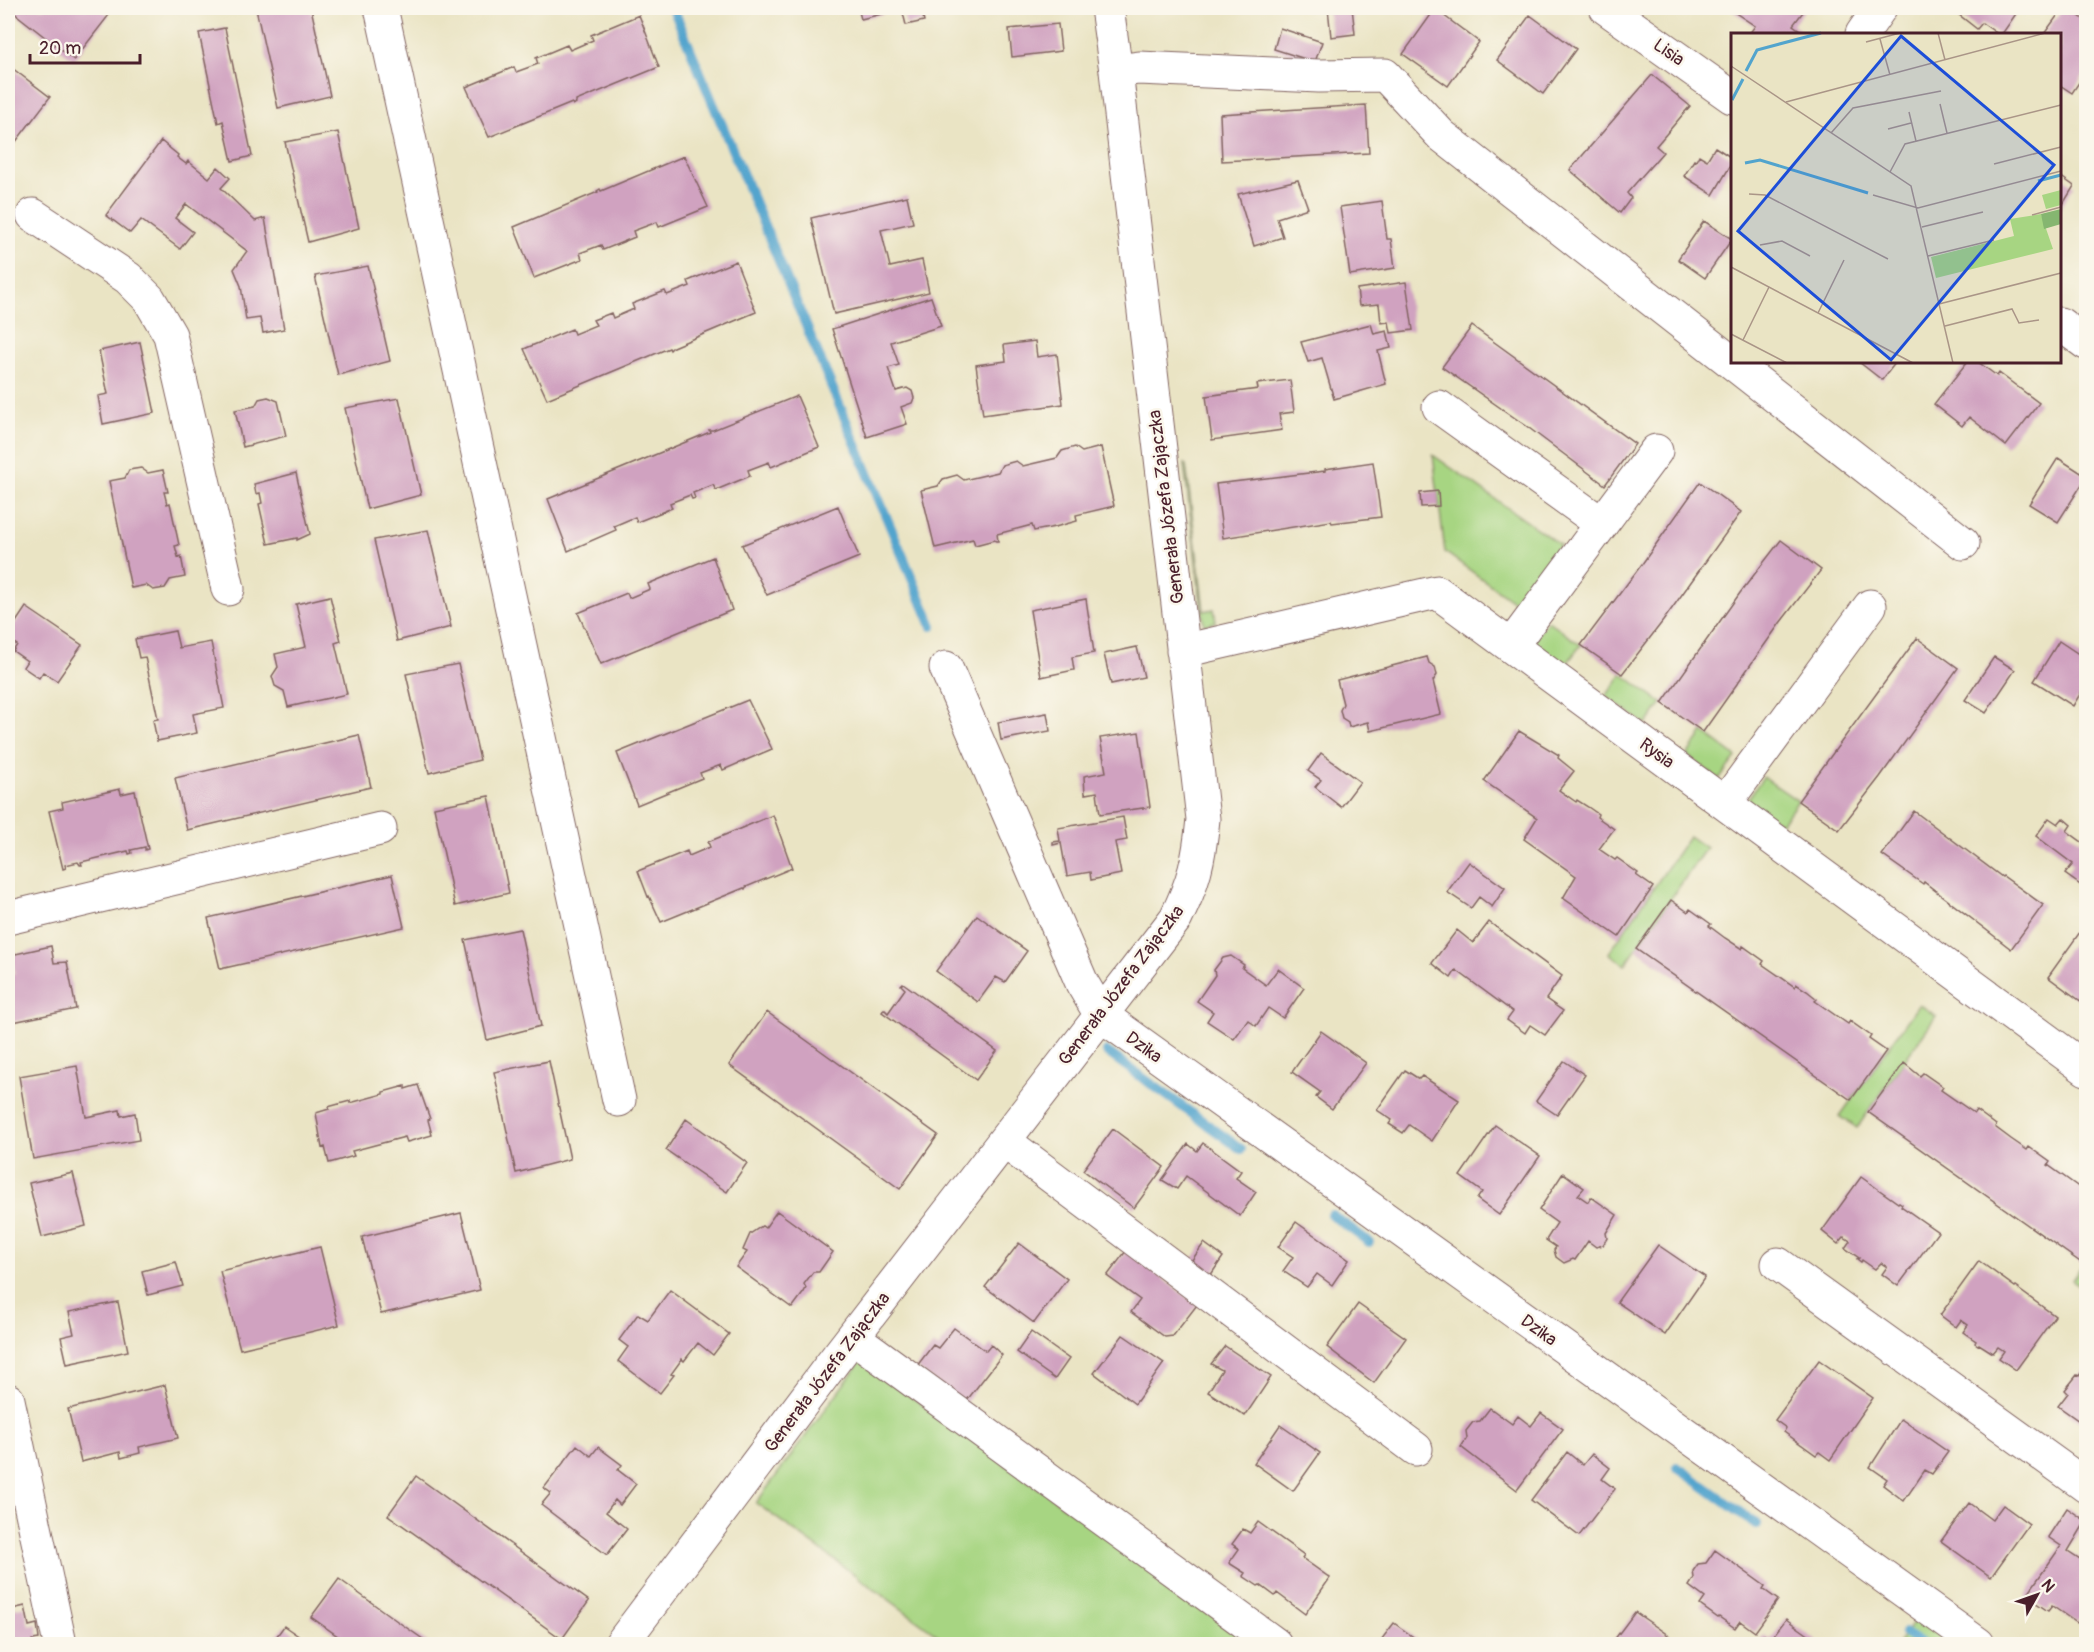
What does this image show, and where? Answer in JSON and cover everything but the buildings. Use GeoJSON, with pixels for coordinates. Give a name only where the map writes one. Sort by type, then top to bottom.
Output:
{"type":"FeatureCollection","features":[{"type":"Feature","properties":{"kind":"street"},"geometry":{"type":"LineString","coordinates":[[381,8],[619,1100]]}},
{"type":"Feature","properties":{"kind":"street","name":"Generała Józefa Zajączka"},"geometry":{"type":"LineString","coordinates":[[621,1644],[853,1337],[1176,918],[1191,887],[1199,857],[1203,819],[1107,8]]}},
{"type":"Feature","properties":{"kind":"street","name":"Lisia"},"geometry":{"type":"LineString","coordinates":[[1606,8],[1731,96]]}},
{"type":"Feature","properties":{"kind":"street"},"geometry":{"type":"LineString","coordinates":[[1863,33],[1880,8]]}},
{"type":"Feature","properties":{"kind":"street"},"geometry":{"type":"LineString","coordinates":[[1116,71],[1139,68],[1319,76],[1385,75],[1449,141],[1731,362]]}},
{"type":"Feature","properties":{"kind":"street"},"geometry":{"type":"LineString","coordinates":[[33,215],[128,278],[149,299],[170,336],[228,589]]}},
{"type":"Feature","properties":{"kind":"street"},"geometry":{"type":"LineString","coordinates":[[2061,325],[2086,343]]}},
{"type":"Feature","properties":{"kind":"street"},"geometry":{"type":"LineString","coordinates":[[1733,363],[1963,543]]}},
{"type":"Feature","properties":{"kind":"street"},"geometry":{"type":"LineString","coordinates":[[1439,407],[1602,524]]}},
{"type":"Feature","properties":{"kind":"street"},"geometry":{"type":"LineString","coordinates":[[1511,646],[1656,451]]}},
{"type":"Feature","properties":{"kind":"street","name":"Rysia"},"geometry":{"type":"LineString","coordinates":[[1183,651],[1437,592],[2086,1069]]}},
{"type":"Feature","properties":{"kind":"street"},"geometry":{"type":"LineString","coordinates":[[1725,803],[1870,606]]}},
{"type":"Feature","properties":{"kind":"street"},"geometry":{"type":"LineString","coordinates":[[946,668],[1082,983],[1101,1015]]}},
{"type":"Feature","properties":{"kind":"street"},"geometry":{"type":"LineString","coordinates":[[8,918],[380,829]]}},
{"type":"Feature","properties":{"kind":"street","name":"Dzika"},"geometry":{"type":"LineString","coordinates":[[1101,1015],[1978,1644]]}},
{"type":"Feature","properties":{"kind":"street"},"geometry":{"type":"LineString","coordinates":[[1004,1141],[1416,1449]]}},
{"type":"Feature","properties":{"kind":"street"},"geometry":{"type":"LineString","coordinates":[[1778,1264],[2086,1486]]}},
{"type":"Feature","properties":{"kind":"street"},"geometry":{"type":"LineString","coordinates":[[853,1337],[1275,1644]]}},
{"type":"Feature","properties":{"kind":"street"},"geometry":{"type":"LineString","coordinates":[[8,1400],[60,1644]]}},
{"type":"Feature","properties":{"kind":"green space"},"geometry":{"type":"Polygon","coordinates":[[[1433,455],[1560,545],[1517,604],[1445,552],[1433,455]]]}},
{"type":"Feature","properties":{"kind":"green space"},"geometry":{"type":"Polygon","coordinates":[[[1184,464],[1186,465],[1204,611],[1214,609],[1216,622],[1204,625],[1184,464]]]}},
{"type":"Feature","properties":{"kind":"green space"},"geometry":{"type":"Polygon","coordinates":[[[1548,621],[1581,645],[1565,666],[1532,642],[1548,621]]]}},
{"type":"Feature","properties":{"kind":"green space"},"geometry":{"type":"Polygon","coordinates":[[[1622,674],[1662,703],[1646,725],[1606,696],[1622,674]]]}},
{"type":"Feature","properties":{"kind":"green space"},"geometry":{"type":"Polygon","coordinates":[[[1703,732],[1736,757],[1719,779],[1687,755],[1703,732]]]}},
{"type":"Feature","properties":{"kind":"green space"},"geometry":{"type":"Polygon","coordinates":[[[1763,777],[1798,801],[1781,824],[1747,800],[1763,777]]]}},
{"type":"Feature","properties":{"kind":"green space"},"geometry":{"type":"Polygon","coordinates":[[[1689,836],[1706,848],[1625,965],[1609,953],[1689,836]]]}},
{"type":"Feature","properties":{"kind":"green space"},"geometry":{"type":"Polygon","coordinates":[[[1919,1004],[1936,1016],[1857,1128],[1840,1116],[1919,1004]]]}},
{"type":"Feature","properties":{"kind":"green space"},"geometry":{"type":"Polygon","coordinates":[[[2086,1259],[2086,1289],[2072,1280],[2086,1259]]]}},
{"type":"Feature","properties":{"kind":"green space"},"geometry":{"type":"Polygon","coordinates":[[[861,1361],[1256,1644],[950,1644],[756,1503],[861,1361]]]}},
{"type":"Feature","properties":{"kind":"green space"},"geometry":{"type":"Polygon","coordinates":[[[1917,1618],[1954,1644],[1898,1644],[1917,1618]]]}},
{"type":"Feature","properties":{"kind":"waterway"},"geometry":{"type":"LineString","coordinates":[[673,8],[932,626]]}},
{"type":"Feature","properties":{"kind":"waterway"},"geometry":{"type":"LineString","coordinates":[[1107,1052],[1241,1149]]}},
{"type":"Feature","properties":{"kind":"waterway"},"geometry":{"type":"LineString","coordinates":[[1332,1215],[1369,1242]]}},
{"type":"Feature","properties":{"kind":"waterway"},"geometry":{"type":"LineString","coordinates":[[1677,1467],[1756,1524]]}},
{"type":"Feature","properties":{"kind":"waterway"},"geometry":{"type":"LineString","coordinates":[[1905,1633],[1921,1644]]}}]}
